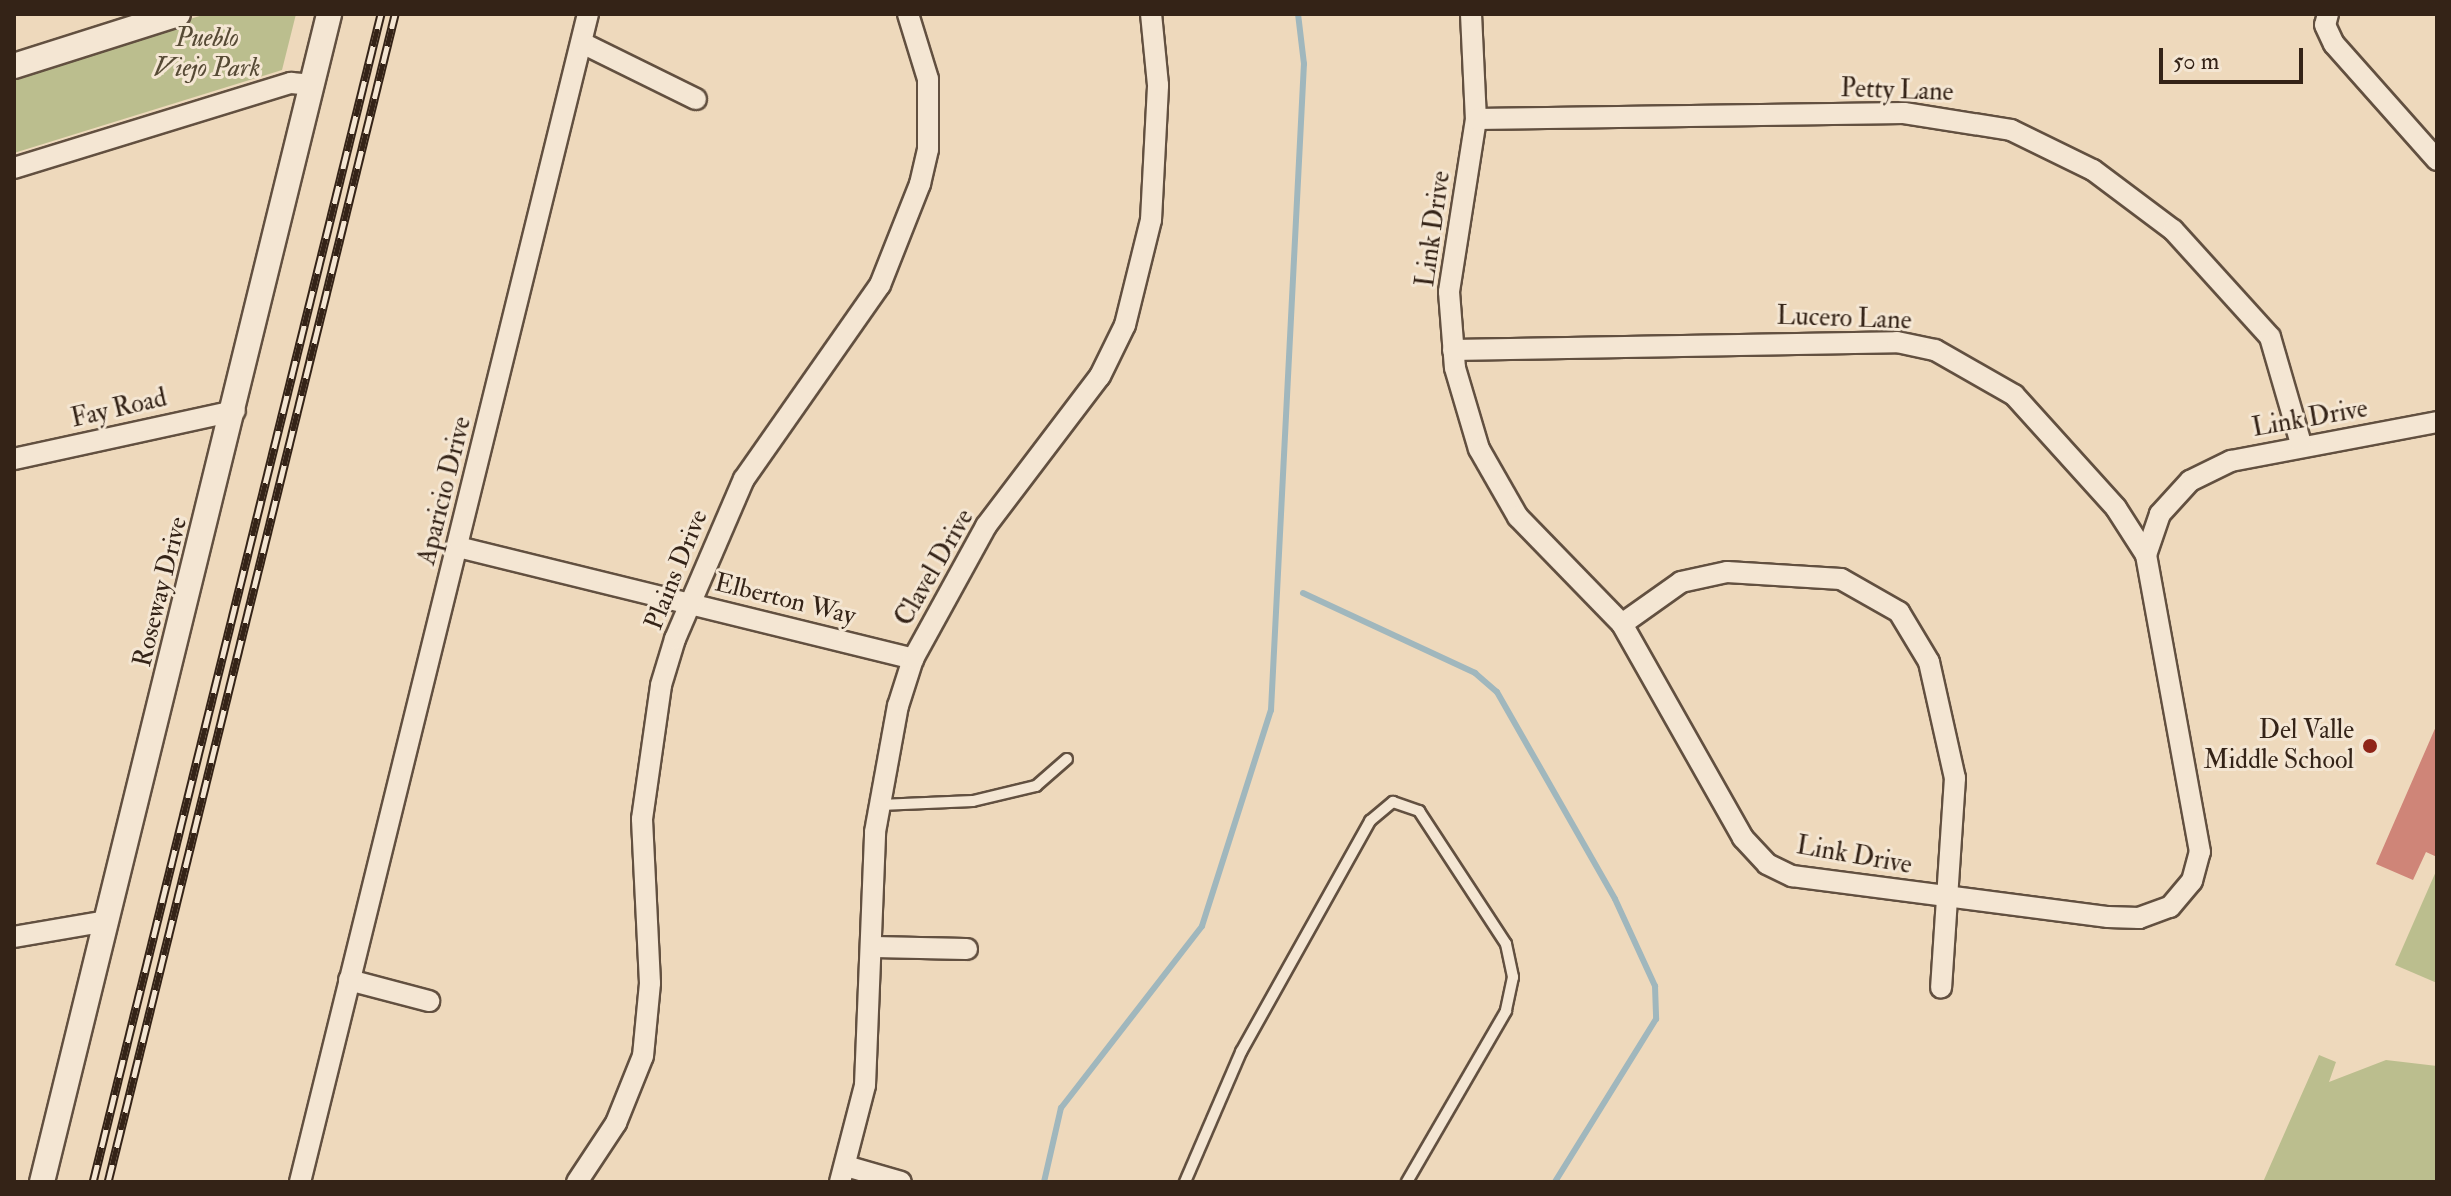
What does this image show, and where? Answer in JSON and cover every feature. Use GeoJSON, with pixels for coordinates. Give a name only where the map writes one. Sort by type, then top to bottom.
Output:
{"type":"FeatureCollection","features":[{"type":"Feature","properties":{"kind":"street"},"geometry":{"type":"LineString","coordinates":[[14,66],[121,23],[178,14]]}},
{"type":"Feature","properties":{"kind":"street","name":"Roseway Drive"},"geometry":{"type":"LineString","coordinates":[[42,1182],[235,411],[329,14]]}},
{"type":"Feature","properties":{"kind":"street","name":"Aparicio Drive"},"geometry":{"type":"LineString","coordinates":[[300,1182],[588,14]]}},
{"type":"Feature","properties":{"kind":"street","name":"Plains Drive"},"geometry":{"type":"LineString","coordinates":[[577,1182],[602,1150],[643,1056],[650,983],[643,872],[646,768],[661,685],[690,604],[744,479],[853,329],[898,248],[920,184],[930,111],[928,79],[908,14]]}},
{"type":"Feature","properties":{"kind":"street","name":"Clavel Drive"},"geometry":{"type":"LineString","coordinates":[[843,1174],[867,1071],[878,805],[913,659],[986,526],[1100,376],[1125,325],[1153,194],[1158,85],[1151,14]]}},
{"type":"Feature","properties":{"kind":"street","name":"Link Drive"},"geometry":{"type":"LineString","coordinates":[[1471,14],[1476,119],[1451,265],[1453,350],[1466,412],[1495,482],[1562,568],[1622,624],[1743,838],[1767,864],[1792,876],[1948,898],[2139,918],[2170,907],[2192,881],[2199,833],[2146,555],[2160,514],[2190,481],[2231,461],[2301,444],[2437,422]]}},
{"type":"Feature","properties":{"kind":"street"},"geometry":{"type":"LineString","coordinates":[[2328,14],[2325,25],[2334,44],[2437,160]]}},
{"type":"Feature","properties":{"kind":"street"},"geometry":{"type":"LineString","coordinates":[[582,43],[696,99]]}},
{"type":"Feature","properties":{"kind":"street"},"geometry":{"type":"LineString","coordinates":[[14,168],[291,83],[313,85]]}},
{"type":"Feature","properties":{"kind":"street","name":"Petty Lane"},"geometry":{"type":"LineString","coordinates":[[1476,119],[1904,113],[2011,130],[2093,170],[2173,230],[2270,337],[2301,444]]}},
{"type":"Feature","properties":{"kind":"street","name":"Lucero Lane"},"geometry":{"type":"LineString","coordinates":[[1453,350],[1897,342],[1935,350],[2014,395],[2116,508],[2146,555]]}},
{"type":"Feature","properties":{"kind":"street","name":"Fay Road"},"geometry":{"type":"LineString","coordinates":[[14,459],[235,411]]}},
{"type":"Feature","properties":{"kind":"street","name":"Elberton Way"},"geometry":{"type":"LineString","coordinates":[[458,547],[913,659]]}},
{"type":"Feature","properties":{"kind":"street"},"geometry":{"type":"LineString","coordinates":[[1622,624],[1681,582],[1727,572],[1812,572],[1862,586],[1885,600],[1919,639],[1947,732],[1956,812],[1941,988]]}},
{"type":"Feature","properties":{"kind":"street"},"geometry":{"type":"LineString","coordinates":[[14,937],[107,921]]}},
{"type":"Feature","properties":{"kind":"street"},"geometry":{"type":"LineString","coordinates":[[873,947],[967,949]]}},
{"type":"Feature","properties":{"kind":"street"},"geometry":{"type":"LineString","coordinates":[[349,980],[429,1001]]}},
{"type":"Feature","properties":{"kind":"street"},"geometry":{"type":"LineString","coordinates":[[843,1174],[901,1182]]}},
{"type":"Feature","properties":{"kind":"lane"},"geometry":{"type":"LineString","coordinates":[[878,805],[949,805],[1036,786],[1067,759]]}},
{"type":"Feature","properties":{"kind":"lane"},"geometry":{"type":"LineString","coordinates":[[1185,1182],[1241,1052],[1370,821],[1393,802],[1419,811],[1506,944],[1513,977],[1506,1011],[1407,1182]]}},
{"type":"Feature","properties":{"kind":"green space","name":"Pueblo Viejo Park"},"geometry":{"type":"Polygon","coordinates":[[[206,14],[296,14],[282,70],[14,153],[14,74],[206,14]]]}},
{"type":"Feature","properties":{"kind":"green space"},"geometry":{"type":"Polygon","coordinates":[[[2437,869],[2437,983],[2395,965],[2437,869]]]}},
{"type":"Feature","properties":{"kind":"green space"},"geometry":{"type":"Polygon","coordinates":[[[2319,1055],[2336,1062],[2329,1082],[2386,1060],[2437,1066],[2437,1182],[2263,1182],[2319,1055]]]}},
{"type":"Feature","properties":{"kind":"building","name":"Del Valle Middle School"},"geometry":{"type":"Polygon","coordinates":[[[2437,724],[2437,857],[2426,852],[2413,880],[2376,864],[2437,724]]]}},
{"type":"Feature","properties":{"kind":"waterway"},"geometry":{"type":"LineString","coordinates":[[1044,1182],[1061,1108],[1202,926],[1271,710],[1304,64],[1298,14]]}},
{"type":"Feature","properties":{"kind":"waterway"},"geometry":{"type":"LineString","coordinates":[[1303,593],[1475,673],[1497,692],[1615,899],[1655,986],[1656,1019],[1555,1182]]}},
{"type":"Feature","properties":{"kind":"railway"},"geometry":{"type":"LineString","coordinates":[[93,1182],[381,14]]}},
{"type":"Feature","properties":{"kind":"railway"},"geometry":{"type":"LineString","coordinates":[[108,1182],[395,14]]}},
{"type":"Feature","properties":{"kind":"place","name":"Del Valle Middle School"},"geometry":{"type":"Point","coordinates":[2370,746]}}]}
